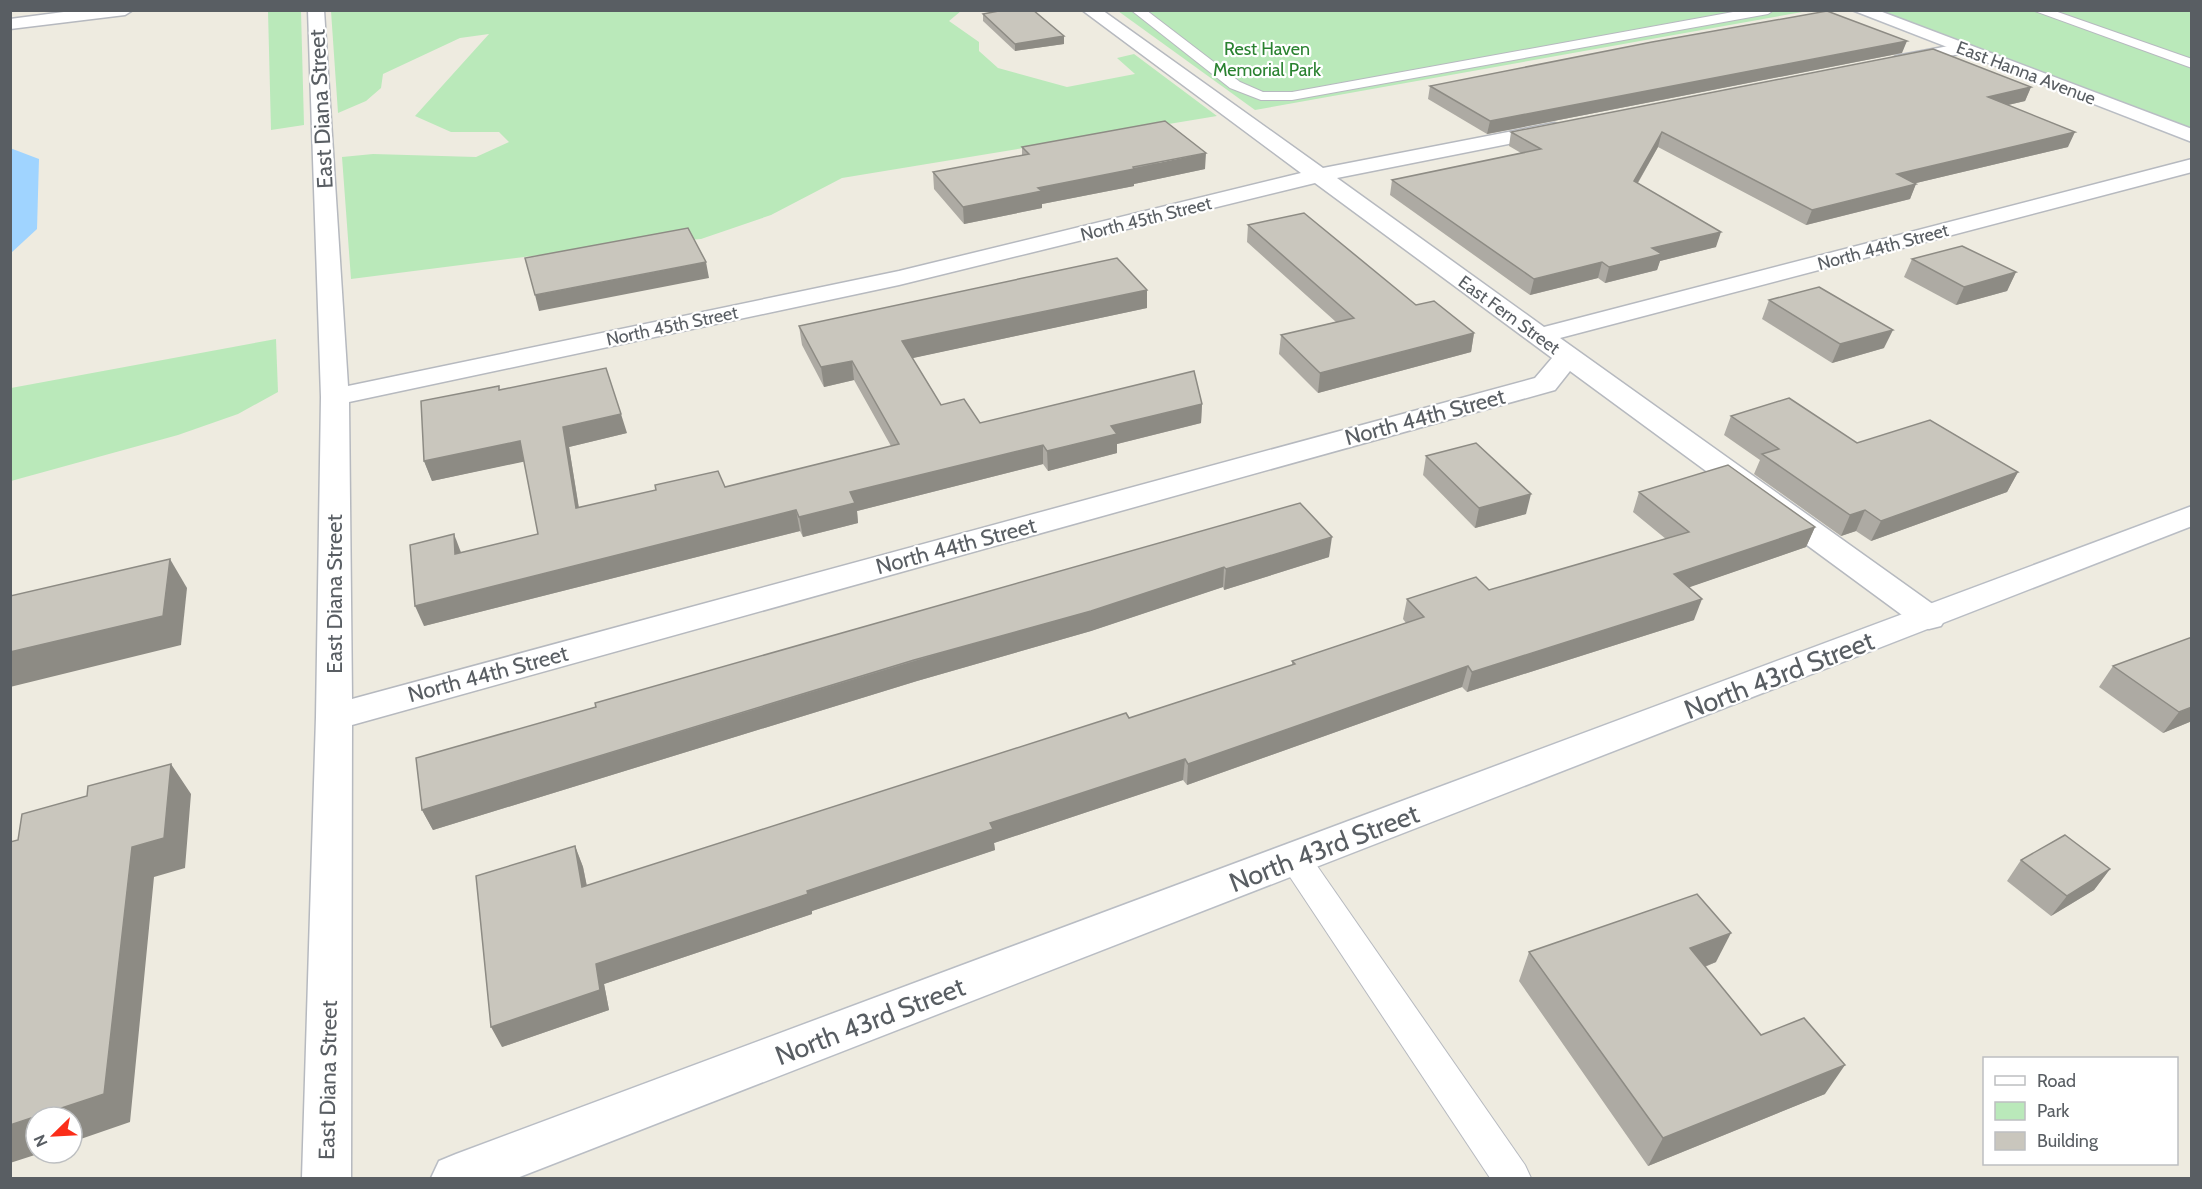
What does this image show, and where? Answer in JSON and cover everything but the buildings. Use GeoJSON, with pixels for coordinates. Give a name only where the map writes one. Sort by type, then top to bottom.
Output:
{"type":"FeatureCollection","features":[{"type":"Feature","properties":{"kind":"street"},"geometry":{"type":"LineString","coordinates":[[10,24],[125,10]]}},
{"type":"Feature","properties":{"kind":"street","name":"East Diana Street"},"geometry":{"type":"LineString","coordinates":[[316,10],[335,397],[334,717],[326,1179]]}},
{"type":"Feature","properties":{"kind":"street","name":"East Fern Street"},"geometry":{"type":"LineString","coordinates":[[1090,10],[1929,618]]}},
{"type":"Feature","properties":{"kind":"street","name":"East Hanna Avenue"},"geometry":{"type":"LineString","coordinates":[[1860,10],[2192,136]]}},
{"type":"Feature","properties":{"kind":"street"},"geometry":{"type":"LineString","coordinates":[[1879,64],[1959,49]]}},
{"type":"Feature","properties":{"kind":"street","name":"North 45th Street"},"geometry":{"type":"LineString","coordinates":[[335,397],[899,278],[1317,176],[1571,126]]}},
{"type":"Feature","properties":{"kind":"street","name":"North 44th Street"},"geometry":{"type":"LineString","coordinates":[[1539,336],[2192,165]]}},
{"type":"Feature","properties":{"kind":"street","name":"North 44th Street"},"geometry":{"type":"LineString","coordinates":[[334,717],[1545,384],[1567,357]]}},
{"type":"Feature","properties":{"kind":"street","name":"North 43rd Street"},"geometry":{"type":"LineString","coordinates":[[456,1179],[1929,618],[2192,515]]}},
{"type":"Feature","properties":{"kind":"lane"},"geometry":{"type":"LineString","coordinates":[[1137,10],[1235,85],[1261,96],[1292,96],[1768,10]]}},
{"type":"Feature","properties":{"kind":"lane"},"geometry":{"type":"LineString","coordinates":[[2038,10],[2192,64]]}},
{"type":"Feature","properties":{"kind":"lane"},"geometry":{"type":"LineString","coordinates":[[1295,859],[1512,1179]]}},
{"type":"Feature","properties":{"kind":"green space"},"geometry":{"type":"Polygon","coordinates":[[[268,11],[301,11],[304,125],[271,130],[268,11]]]}},
{"type":"Feature","properties":{"kind":"green space"},"geometry":{"type":"Polygon","coordinates":[[[331,11],[961,11],[949,21],[979,42],[979,51],[998,68],[1067,87],[1135,74],[1117,58],[1134,54],[1217,116],[842,178],[771,215],[701,239],[603,247],[351,279],[342,157],[373,154],[476,157],[509,142],[499,132],[451,132],[415,116],[489,34],[460,38],[383,74],[381,88],[366,101],[338,113],[331,11]]]}},
{"type":"Feature","properties":{"kind":"green space","name":"Rest Haven Memorial Park"},"geometry":{"type":"Polygon","coordinates":[[[1118,11],[1808,11],[1255,110],[1118,11]]]}},
{"type":"Feature","properties":{"kind":"green space"},"geometry":{"type":"Polygon","coordinates":[[[1880,11],[2191,11],[2191,129],[1880,11]]]}},
{"type":"Feature","properties":{"kind":"green space"},"geometry":{"type":"Polygon","coordinates":[[[276,339],[278,392],[238,414],[178,435],[11,481],[11,388],[276,339]]]}},
{"type":"Feature","properties":{"kind":"water"},"geometry":{"type":"Polygon","coordinates":[[[10,148],[39,159],[37,229],[11,253],[10,148]]]}}]}
